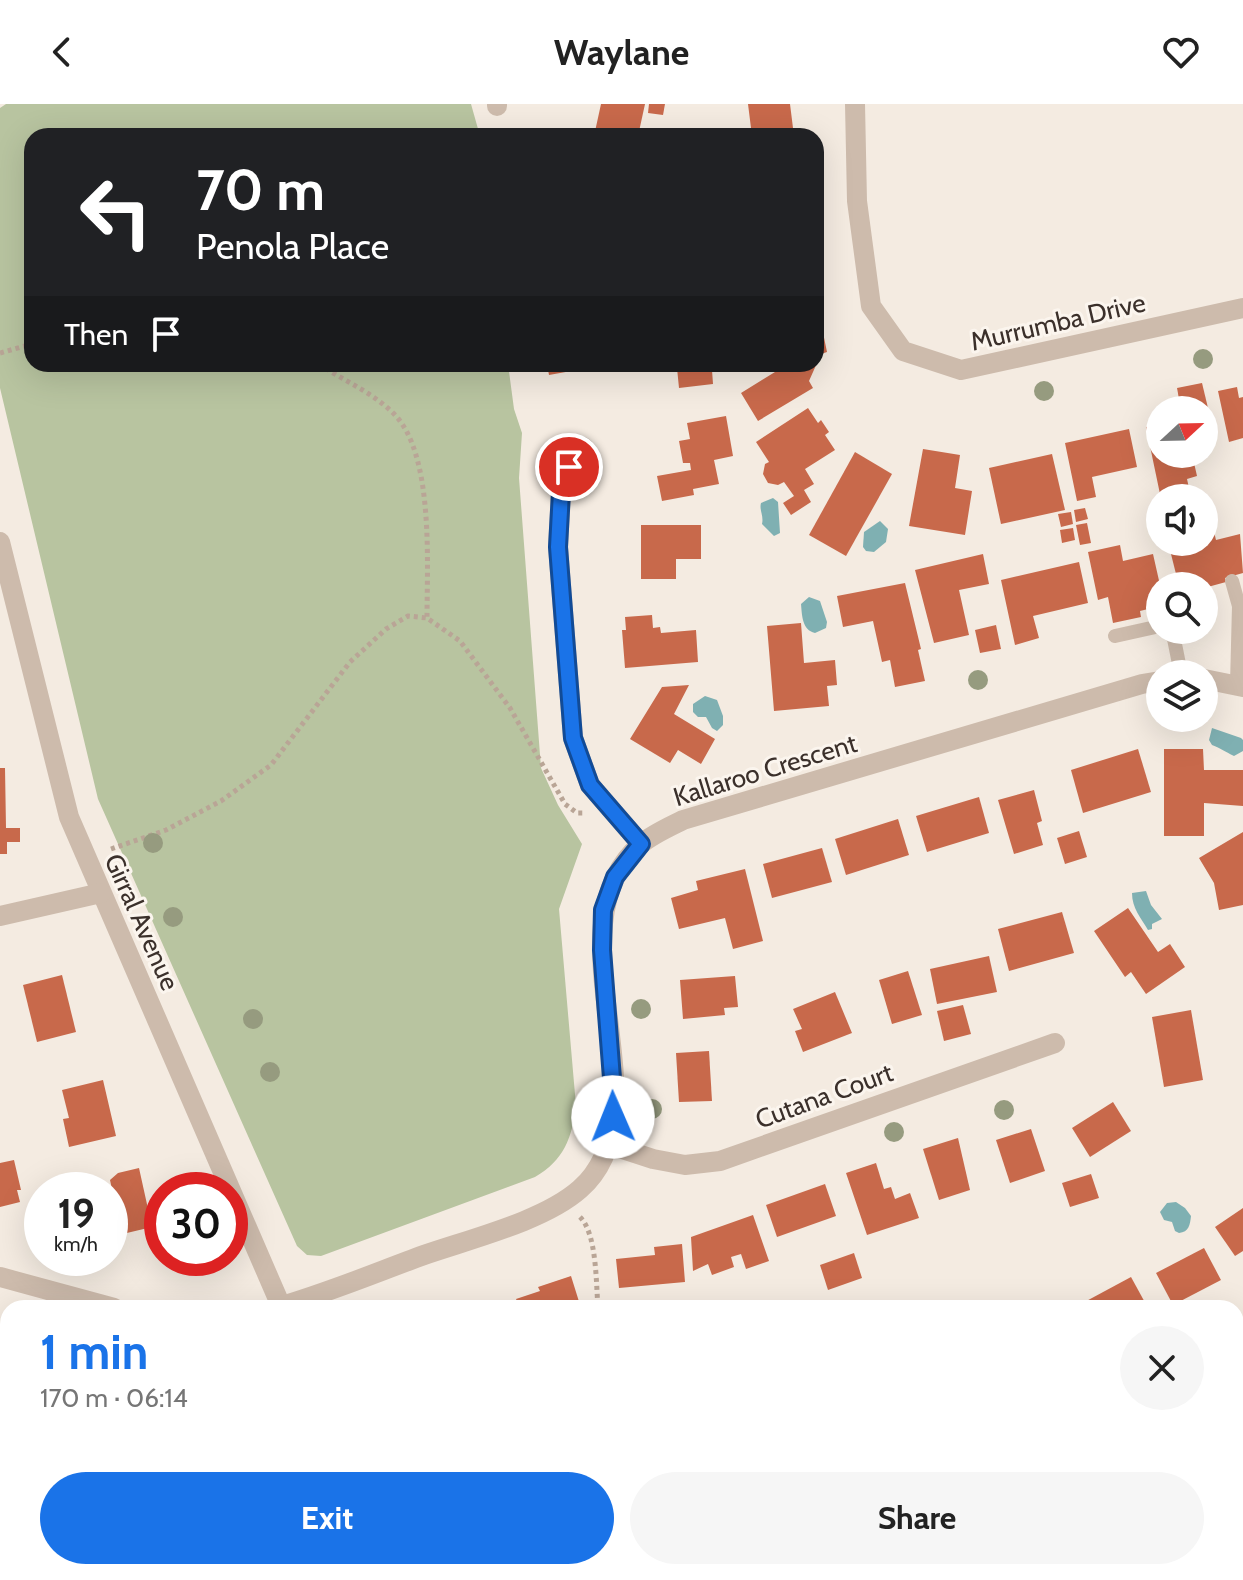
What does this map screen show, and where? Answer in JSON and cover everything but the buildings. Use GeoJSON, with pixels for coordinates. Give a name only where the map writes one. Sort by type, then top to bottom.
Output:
{"type":"FeatureCollection","features":[{"type":"Feature","properties":{"kind":"street","name":"Murrumba Drive"},"geometry":{"type":"LineString","coordinates":[[855,104],[857,201],[871,306],[903,351],[961,370],[1243,308]]}},
{"type":"Feature","properties":{"kind":"street"},"geometry":{"type":"LineString","coordinates":[[583,447],[569,467],[561,492],[558,547],[573,738],[590,785],[641,844]]}},
{"type":"Feature","properties":{"kind":"street","name":"Girral Avenue"},"geometry":{"type":"LineString","coordinates":[[0,542],[4,578],[65,803],[275,1300]]}},
{"type":"Feature","properties":{"kind":"street"},"geometry":{"type":"LineString","coordinates":[[1218,682],[1240,686]]}},
{"type":"Feature","properties":{"kind":"street","name":"Kallaroo Crescent"},"geometry":{"type":"LineString","coordinates":[[298,1300],[535,1216],[581,1188],[598,1166],[613,1117],[602,950],[603,910],[615,877],[641,844],[683,820],[1146,683]]}},
{"type":"Feature","properties":{"kind":"street"},"geometry":{"type":"LineString","coordinates":[[0,916],[101,893]]}},
{"type":"Feature","properties":{"kind":"street","name":"Cutana Court"},"geometry":{"type":"LineString","coordinates":[[607,1144],[653,1159],[685,1165],[720,1161],[1055,1043]]}},
{"type":"Feature","properties":{"kind":"street"},"geometry":{"type":"LineString","coordinates":[[0,1277],[85,1300]]}},
{"type":"Feature","properties":{"kind":"lane"},"geometry":{"type":"LineString","coordinates":[[1232,581],[1239,606],[1240,686]]}},
{"type":"Feature","properties":{"kind":"lane"},"geometry":{"type":"LineString","coordinates":[[1115,636],[1146,629]]}},
{"type":"Feature","properties":{"kind":"path"},"geometry":{"type":"LineString","coordinates":[[0,353],[24,346]]}},
{"type":"Feature","properties":{"kind":"path"},"geometry":{"type":"LineString","coordinates":[[332,372],[377,399],[397,417],[408,434],[421,480],[426,522],[427,618]]}},
{"type":"Feature","properties":{"kind":"path"},"geometry":{"type":"LineString","coordinates":[[111,849],[166,830],[234,792],[271,765],[350,662],[377,637],[408,616],[427,618],[460,641],[510,708],[565,804],[577,813],[590,813],[608,806]]}},
{"type":"Feature","properties":{"kind":"path"},"geometry":{"type":"LineString","coordinates":[[563,1201],[585,1222],[591,1238],[597,1300]]}},
{"type":"Feature","properties":{"kind":"green space"},"geometry":{"type":"Polygon","coordinates":[[[6,104],[471,104],[478,128],[24,128],[24,372],[509,372],[514,409],[522,433],[519,478],[541,768],[558,805],[582,844],[559,909],[576,1106],[572,1128],[560,1156],[535,1177],[321,1256],[307,1255],[297,1246],[98,799],[0,388],[0,108],[6,104]]]}},
{"type":"Feature","properties":{"kind":"water"},"geometry":{"type":"Polygon","coordinates":[[[773,498],[778,502],[780,533],[774,536],[762,524],[761,508],[761,503],[773,498]]]}},
{"type":"Feature","properties":{"kind":"water"},"geometry":{"type":"Polygon","coordinates":[[[880,521],[888,529],[886,542],[874,552],[866,551],[863,547],[864,532],[880,521]]]}},
{"type":"Feature","properties":{"kind":"water"},"geometry":{"type":"Polygon","coordinates":[[[809,597],[820,601],[827,622],[826,628],[815,633],[807,629],[802,617],[801,604],[809,597]]]}},
{"type":"Feature","properties":{"kind":"water"},"geometry":{"type":"Polygon","coordinates":[[[705,696],[717,700],[723,716],[723,725],[717,731],[706,717],[698,717],[693,712],[693,704],[705,696]]]}},
{"type":"Feature","properties":{"kind":"water"},"geometry":{"type":"Polygon","coordinates":[[[1218,730],[1241,738],[1243,751],[1234,756],[1212,745],[1209,740],[1211,732],[1218,730]]]}},
{"type":"Feature","properties":{"kind":"water"},"geometry":{"type":"Polygon","coordinates":[[[1146,891],[1151,905],[1162,919],[1148,930],[1132,898],[1132,893],[1146,891]]]}},
{"type":"Feature","properties":{"kind":"water"},"geometry":{"type":"Polygon","coordinates":[[[1176,1202],[1191,1216],[1187,1230],[1179,1233],[1172,1222],[1164,1220],[1160,1212],[1167,1203],[1176,1202]]]}},
{"type":"Feature","properties":{"kind":"route"},"geometry":{"type":"LineString","coordinates":[[569,467],[561,492],[558,547],[573,738],[590,785],[641,844],[615,877],[603,910],[602,950],[613,1117]]}}]}
